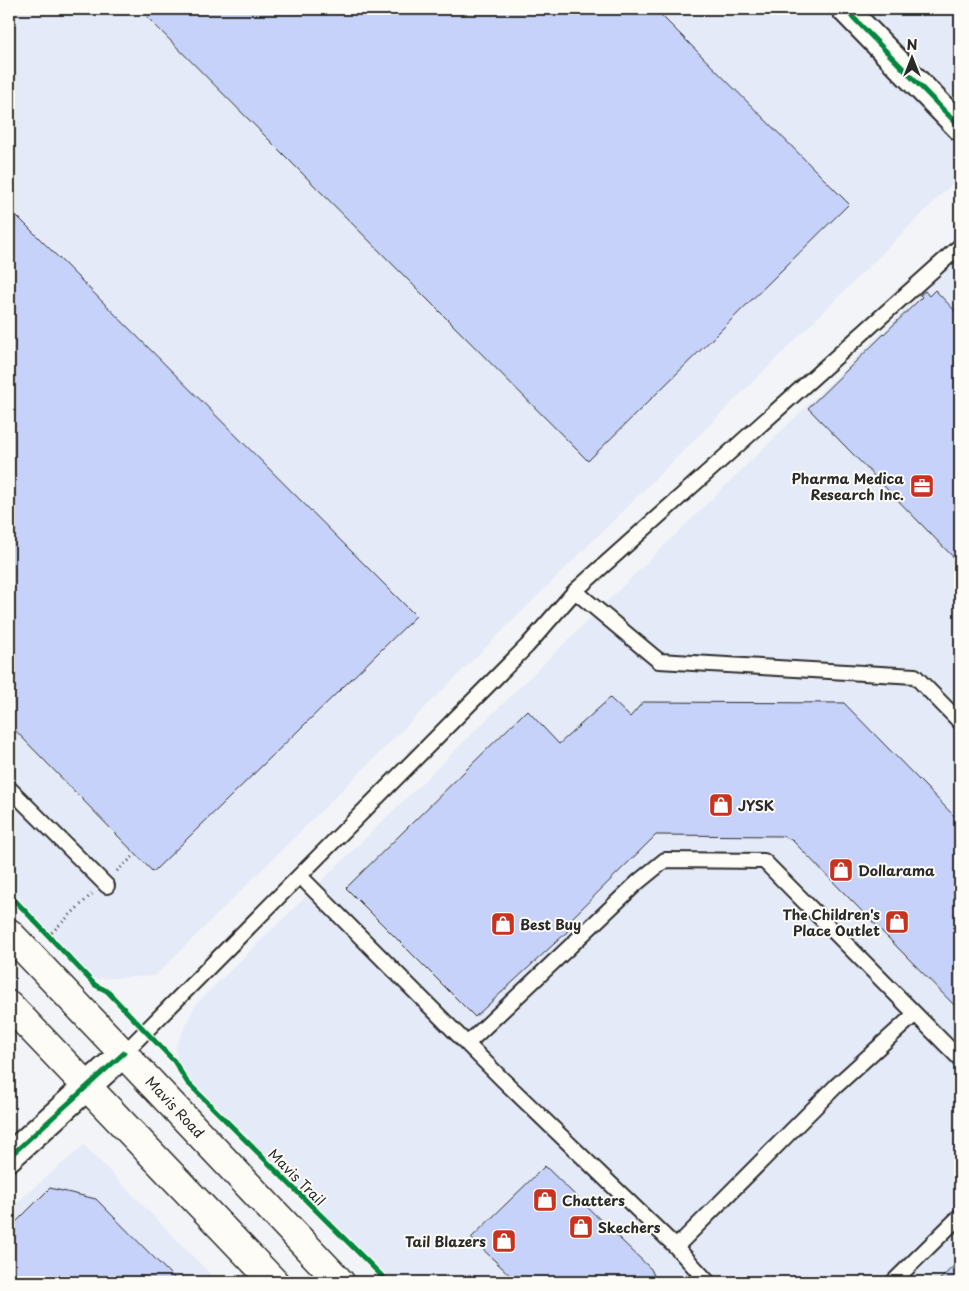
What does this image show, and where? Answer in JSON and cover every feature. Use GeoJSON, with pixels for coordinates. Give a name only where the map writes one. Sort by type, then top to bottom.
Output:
{"type":"FeatureCollection","features":[{"type":"Feature","properties":{"kind":"main road","name":"Mavis Road"},"geometry":{"type":"LineString","coordinates":[[9,933],[340,1282]]}},
{"type":"Feature","properties":{"kind":"main road"},"geometry":{"type":"LineString","coordinates":[[9,1005],[274,1282]]}},
{"type":"Feature","properties":{"kind":"street"},"geometry":{"type":"LineString","coordinates":[[845,9],[960,127]]}},
{"type":"Feature","properties":{"kind":"street"},"geometry":{"type":"LineString","coordinates":[[9,1157],[124,1053]]}},
{"type":"Feature","properties":{"kind":"lane"},"geometry":{"type":"LineString","coordinates":[[124,1053],[527,646],[575,592],[960,246]]}},
{"type":"Feature","properties":{"kind":"lane"},"geometry":{"type":"LineString","coordinates":[[575,592],[659,661],[915,676],[960,722]]}},
{"type":"Feature","properties":{"kind":"lane"},"geometry":{"type":"LineString","coordinates":[[9,788],[107,886]]}},
{"type":"Feature","properties":{"kind":"lane"},"geometry":{"type":"LineString","coordinates":[[467,1044],[638,882],[665,860],[764,861],[960,1059]]}},
{"type":"Feature","properties":{"kind":"lane"},"geometry":{"type":"LineString","coordinates":[[300,876],[467,1044],[676,1247],[708,1282]]}},
{"type":"Feature","properties":{"kind":"lane"},"geometry":{"type":"LineString","coordinates":[[676,1247],[836,1086],[915,1014]]}},
{"type":"Feature","properties":{"kind":"lane"},"geometry":{"type":"LineString","coordinates":[[893,1282],[960,1216]]}},
{"type":"Feature","properties":{"kind":"path"},"geometry":{"type":"LineString","coordinates":[[42,929],[55,943]]}},
{"type":"Feature","properties":{"kind":"shaded area"},"geometry":{"type":"Polygon","coordinates":[[[9,9],[960,9],[960,176],[155,976],[94,979],[9,892],[9,9]]]}},
{"type":"Feature","properties":{"kind":"shaded area"},"geometry":{"type":"Polygon","coordinates":[[[960,256],[960,1282],[387,1282],[178,1069],[176,1046],[196,1004],[960,256]]]}},
{"type":"Feature","properties":{"kind":"shaded area"},"geometry":{"type":"Polygon","coordinates":[[[84,1145],[218,1282],[9,1282],[9,1209],[84,1145]]]}},
{"type":"Feature","properties":{"kind":"building"},"geometry":{"type":"Polygon","coordinates":[[[139,9],[655,9],[849,204],[588,461],[139,9]]]}},
{"type":"Feature","properties":{"kind":"building"},"geometry":{"type":"Polygon","coordinates":[[[9,208],[416,616],[153,872],[9,724],[9,208]]]}},
{"type":"Feature","properties":{"kind":"building","name":"Pharma Medica Research Inc."},"geometry":{"type":"Polygon","coordinates":[[[935,290],[960,316],[960,564],[808,408],[922,297],[920,295],[925,291],[929,296],[935,290]]]}},
{"type":"Feature","properties":{"kind":"building"},"geometry":{"type":"Polygon","coordinates":[[[610,698],[630,717],[643,702],[844,703],[960,822],[960,1011],[792,840],[782,836],[656,835],[570,920],[567,932],[475,1017],[346,888],[527,710],[559,744],[610,698]]]}},
{"type":"Feature","properties":{"kind":"building"},"geometry":{"type":"Polygon","coordinates":[[[545,1166],[651,1269],[657,1282],[517,1282],[471,1238],[545,1166]]]}},
{"type":"Feature","properties":{"kind":"building"},"geometry":{"type":"Polygon","coordinates":[[[50,1188],[96,1199],[178,1282],[9,1282],[9,1229],[50,1188]]]}},
{"type":"Feature","properties":{"kind":"building"},"geometry":{"type":"Polygon","coordinates":[[[960,1260],[960,1282],[937,1282],[960,1260]]]}},
{"type":"Feature","properties":{"kind":"cycle path"},"geometry":{"type":"LineString","coordinates":[[845,9],[960,127]]}},
{"type":"Feature","properties":{"kind":"cycle path","name":"Mavis Trail"},"geometry":{"type":"LineString","coordinates":[[9,894],[95,985],[107,991],[174,1061],[187,1082],[388,1282]]}},
{"type":"Feature","properties":{"kind":"cycle path"},"geometry":{"type":"LineString","coordinates":[[9,1157],[124,1053]]}},
{"type":"Feature","properties":{"kind":"place","name":"Pharma Medica Research Inc."},"geometry":{"type":"Point","coordinates":[922,486]}},
{"type":"Feature","properties":{"kind":"place","name":"JYSK"},"geometry":{"type":"Point","coordinates":[721,805]}},
{"type":"Feature","properties":{"kind":"place","name":"Dollarama"},"geometry":{"type":"Point","coordinates":[841,870]}},
{"type":"Feature","properties":{"kind":"place","name":"The Children's Place Outlet"},"geometry":{"type":"Point","coordinates":[897,922]}},
{"type":"Feature","properties":{"kind":"place","name":"Best Buy"},"geometry":{"type":"Point","coordinates":[503,924]}},
{"type":"Feature","properties":{"kind":"place","name":"Chatters"},"geometry":{"type":"Point","coordinates":[545,1200]}},
{"type":"Feature","properties":{"kind":"place","name":"Skechers"},"geometry":{"type":"Point","coordinates":[581,1227]}},
{"type":"Feature","properties":{"kind":"place","name":"Tail Blazers"},"geometry":{"type":"Point","coordinates":[504,1241]}}]}
